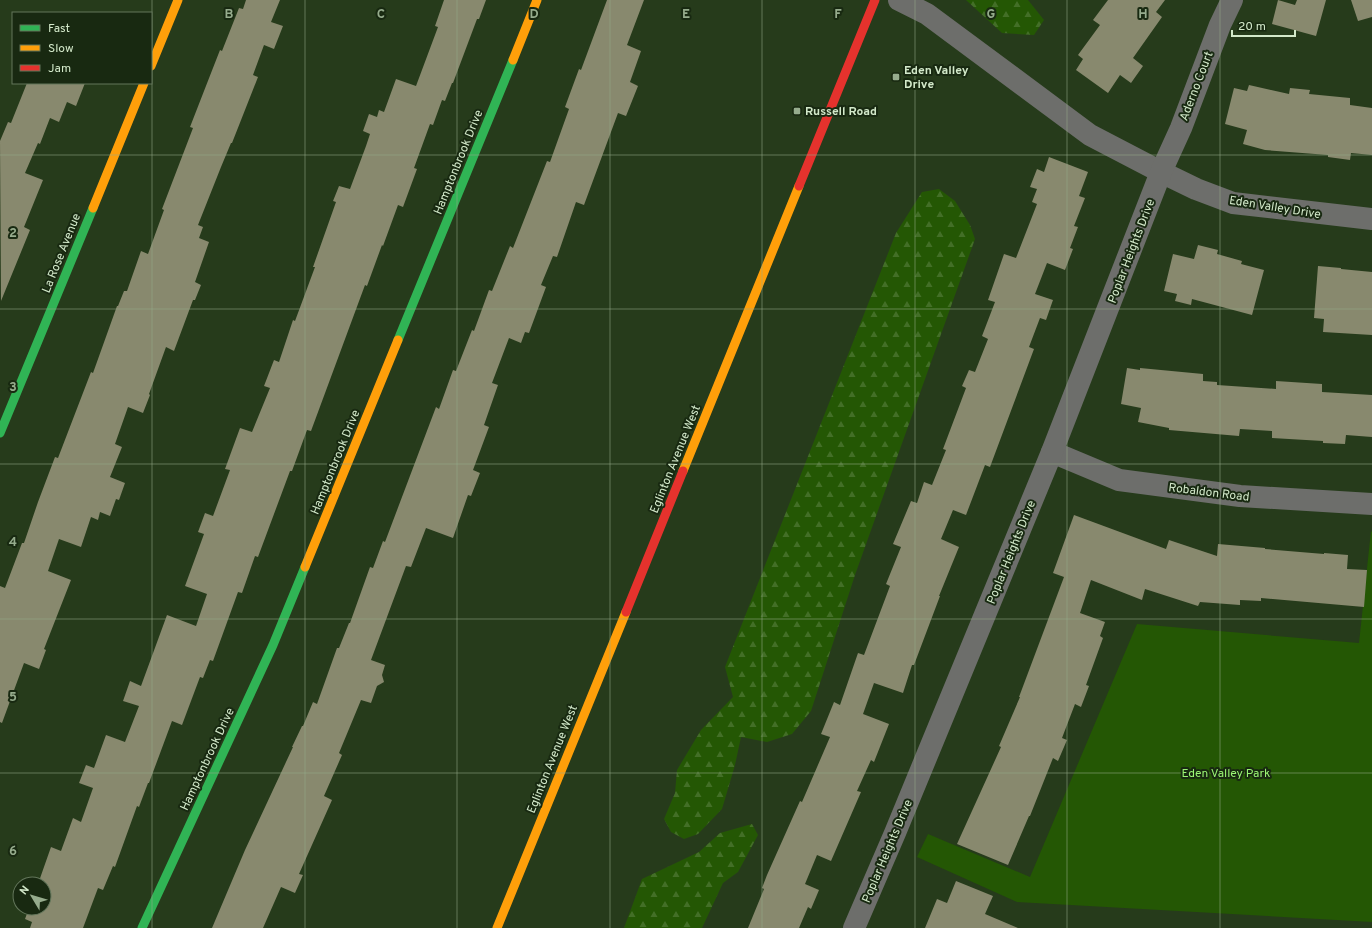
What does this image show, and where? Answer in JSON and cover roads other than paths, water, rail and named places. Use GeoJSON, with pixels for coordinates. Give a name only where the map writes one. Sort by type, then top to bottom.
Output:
{"type":"FeatureCollection","features":[{"type":"Feature","properties":{"kind":"street"},"geometry":{"type":"LineString","coordinates":[[152,64],[178,0]]}},
{"type":"Feature","properties":{"kind":"street","name":"Hamptonbrook Drive"},"geometry":{"type":"LineString","coordinates":[[142,928],[273,645],[537,0]]}},
{"type":"Feature","properties":{"kind":"street","name":"Eglinton Avenue West"},"geometry":{"type":"LineString","coordinates":[[497,928],[875,0]]}},
{"type":"Feature","properties":{"kind":"street","name":"Eden Valley Drive"},"geometry":{"type":"LineString","coordinates":[[899,0],[927,14],[1090,135],[1196,189],[1234,203],[1372,219]]}},
{"type":"Feature","properties":{"kind":"street","name":"Aderno Court"},"geometry":{"type":"LineString","coordinates":[[1161,172],[1181,128],[1220,25],[1232,0]]}},
{"type":"Feature","properties":{"kind":"street","name":"La Rose Avenue"},"geometry":{"type":"LineString","coordinates":[[0,433],[144,84]]}},
{"type":"Feature","properties":{"kind":"street","name":"Poplar Heights Drive"},"geometry":{"type":"LineString","coordinates":[[854,928],[895,833],[1052,452],[1161,172]]}},
{"type":"Feature","properties":{"kind":"street","name":"Robaldon Road"},"geometry":{"type":"LineString","coordinates":[[1052,452],[1119,480],[1240,496],[1372,504]]}},
{"type":"Feature","properties":{"kind":"place","name":"Eden Valley Drive"},"geometry":{"type":"Point","coordinates":[896,77]}},
{"type":"Feature","properties":{"kind":"place","name":"Russell Road"},"geometry":{"type":"Point","coordinates":[797,111]}},
{"type":"Feature","properties":{"kind":"park label","name":"Eden Valley Park"},"geometry":{"type":"Point","coordinates":[1226,773]}}]}
